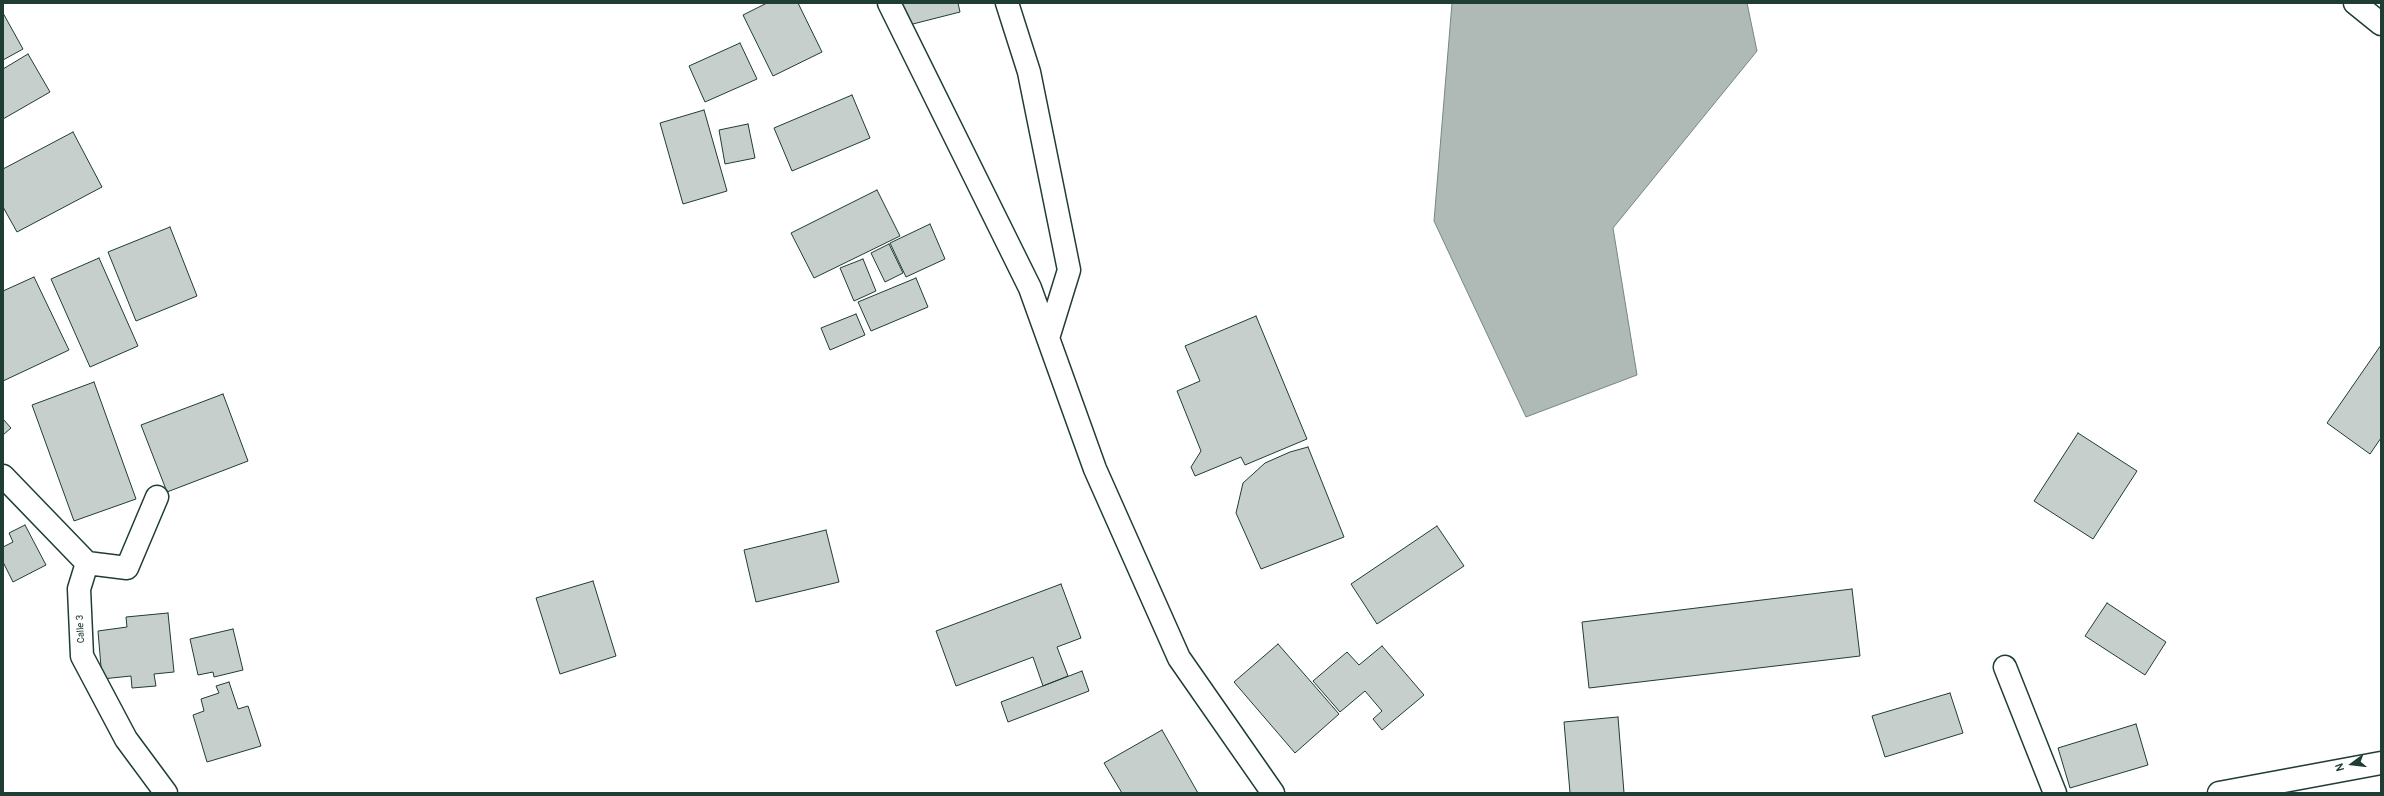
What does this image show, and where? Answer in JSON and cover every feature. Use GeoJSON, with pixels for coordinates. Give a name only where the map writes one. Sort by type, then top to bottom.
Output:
{"type":"FeatureCollection","features":[{"type":"Feature","properties":{"kind":"street"},"geometry":{"type":"LineString","coordinates":[[889,3],[1030,288],[1095,469],[1179,658],[1273,793]]}},
{"type":"Feature","properties":{"kind":"street"},"geometry":{"type":"LineString","coordinates":[[1007,3],[1029,72],[1069,270],[1048,338]]}},
{"type":"Feature","properties":{"kind":"street"},"geometry":{"type":"LineString","coordinates":[[2355,3],[2381,24]]}},
{"type":"Feature","properties":{"kind":"street"},"geometry":{"type":"LineString","coordinates":[[3,476],[87,563],[127,568],[158,497]]}},
{"type":"Feature","properties":{"kind":"street","name":"Calle 3"},"geometry":{"type":"LineString","coordinates":[[87,563],[79,589],[82,656],[126,739],[166,793]]}},
{"type":"Feature","properties":{"kind":"street"},"geometry":{"type":"LineString","coordinates":[[2005,667],[2055,793]]}},
{"type":"Feature","properties":{"kind":"street"},"geometry":{"type":"LineString","coordinates":[[2219,793],[2381,763]]}},
{"type":"Feature","properties":{"kind":"shaded area"},"geometry":{"type":"Polygon","coordinates":[[[1452,3],[1747,3],[1757,51],[1613,228],[1637,375],[1526,417],[1434,221],[1452,3]]]}},
{"type":"Feature","properties":{"kind":"building"},"geometry":{"type":"Polygon","coordinates":[[[767,3],[798,3],[822,52],[773,76],[743,15],[767,3]]]}},
{"type":"Feature","properties":{"kind":"building"},"geometry":{"type":"Polygon","coordinates":[[[899,3],[958,3],[960,12],[905,26],[899,3]]]}},
{"type":"Feature","properties":{"kind":"building"},"geometry":{"type":"Polygon","coordinates":[[[3,13],[23,49],[3,60],[3,13]]]}},
{"type":"Feature","properties":{"kind":"building"},"geometry":{"type":"Polygon","coordinates":[[[740,43],[757,79],[705,102],[689,66],[740,43]]]}},
{"type":"Feature","properties":{"kind":"building"},"geometry":{"type":"Polygon","coordinates":[[[28,54],[50,92],[3,119],[3,69],[28,54]]]}},
{"type":"Feature","properties":{"kind":"building"},"geometry":{"type":"Polygon","coordinates":[[[852,95],[870,138],[792,171],[774,128],[852,95]]]}},
{"type":"Feature","properties":{"kind":"building"},"geometry":{"type":"Polygon","coordinates":[[[704,110],[727,191],[683,204],[660,123],[704,110]]]}},
{"type":"Feature","properties":{"kind":"building"},"geometry":{"type":"Polygon","coordinates":[[[748,124],[755,158],[725,164],[719,130],[748,124]]]}},
{"type":"Feature","properties":{"kind":"building"},"geometry":{"type":"Polygon","coordinates":[[[73,132],[102,187],[17,232],[3,207],[3,169],[73,132]]]}},
{"type":"Feature","properties":{"kind":"building"},"geometry":{"type":"Polygon","coordinates":[[[877,190],[900,236],[814,278],[791,233],[877,190]]]}},
{"type":"Feature","properties":{"kind":"building"},"geometry":{"type":"Polygon","coordinates":[[[930,224],[945,259],[906,277],[890,243],[930,224]]]}},
{"type":"Feature","properties":{"kind":"building"},"geometry":{"type":"Polygon","coordinates":[[[170,227],[197,296],[136,321],[108,252],[170,227]]]}},
{"type":"Feature","properties":{"kind":"building"},"geometry":{"type":"Polygon","coordinates":[[[889,244],[903,273],[885,282],[871,253],[889,244]]]}},
{"type":"Feature","properties":{"kind":"building"},"geometry":{"type":"Polygon","coordinates":[[[99,258],[138,346],[90,367],[51,279],[99,258]]]}},
{"type":"Feature","properties":{"kind":"building"},"geometry":{"type":"Polygon","coordinates":[[[863,259],[876,291],[854,301],[840,268],[863,259]]]}},
{"type":"Feature","properties":{"kind":"building"},"geometry":{"type":"Polygon","coordinates":[[[34,277],[69,350],[3,381],[3,291],[34,277]]]}},
{"type":"Feature","properties":{"kind":"building"},"geometry":{"type":"Polygon","coordinates":[[[916,278],[928,307],[871,331],[858,302],[916,278]]]}},
{"type":"Feature","properties":{"kind":"building"},"geometry":{"type":"Polygon","coordinates":[[[856,314],[865,335],[830,350],[821,328],[856,314]]]}},
{"type":"Feature","properties":{"kind":"building"},"geometry":{"type":"Polygon","coordinates":[[[1256,316],[1307,439],[1245,465],[1241,457],[1195,476],[1191,467],[1201,451],[1177,391],[1200,381],[1185,346],[1256,316]]]}},
{"type":"Feature","properties":{"kind":"building"},"geometry":{"type":"Polygon","coordinates":[[[2381,345],[2381,438],[2370,454],[2327,423],[2381,345]]]}},
{"type":"Feature","properties":{"kind":"building"},"geometry":{"type":"Polygon","coordinates":[[[94,382],[136,499],[74,521],[32,405],[94,382]]]}},
{"type":"Feature","properties":{"kind":"building"},"geometry":{"type":"Polygon","coordinates":[[[223,394],[248,461],[167,492],[141,425],[223,394]]]}},
{"type":"Feature","properties":{"kind":"building"},"geometry":{"type":"Polygon","coordinates":[[[3,419],[11,428],[3,435],[3,419]]]}},
{"type":"Feature","properties":{"kind":"building"},"geometry":{"type":"Polygon","coordinates":[[[2078,433],[2137,471],[2093,539],[2034,501],[2078,433]]]}},
{"type":"Feature","properties":{"kind":"building"},"geometry":{"type":"Polygon","coordinates":[[[1308,447],[1344,537],[1261,569],[1236,513],[1243,483],[1265,463],[1290,452],[1308,447]]]}},
{"type":"Feature","properties":{"kind":"building"},"geometry":{"type":"Polygon","coordinates":[[[25,525],[46,565],[13,582],[3,562],[3,547],[13,542],[9,533],[25,525]]]}},
{"type":"Feature","properties":{"kind":"building"},"geometry":{"type":"Polygon","coordinates":[[[1437,526],[1464,566],[1377,624],[1351,584],[1437,526]]]}},
{"type":"Feature","properties":{"kind":"building"},"geometry":{"type":"Polygon","coordinates":[[[826,530],[839,582],[756,602],[744,550],[826,530]]]}},
{"type":"Feature","properties":{"kind":"building"},"geometry":{"type":"Polygon","coordinates":[[[593,581],[616,656],[560,674],[536,598],[593,581]]]}},
{"type":"Feature","properties":{"kind":"building"},"geometry":{"type":"Polygon","coordinates":[[[1061,584],[1081,638],[1057,647],[1068,676],[1043,686],[1033,657],[956,686],[936,631],[1061,584]]]}},
{"type":"Feature","properties":{"kind":"building"},"geometry":{"type":"Polygon","coordinates":[[[1852,589],[1860,656],[1589,688],[1582,622],[1852,589]]]}},
{"type":"Feature","properties":{"kind":"building"},"geometry":{"type":"Polygon","coordinates":[[[2107,603],[2166,642],[2145,675],[2085,636],[2107,603]]]}},
{"type":"Feature","properties":{"kind":"building"},"geometry":{"type":"Polygon","coordinates":[[[168,613],[174,672],[154,674],[156,686],[132,688],[131,676],[102,679],[98,631],[127,627],[126,617],[168,613]]]}},
{"type":"Feature","properties":{"kind":"building"},"geometry":{"type":"Polygon","coordinates":[[[233,629],[243,670],[214,677],[213,672],[198,675],[190,639],[233,629]]]}},
{"type":"Feature","properties":{"kind":"building"},"geometry":{"type":"Polygon","coordinates":[[[1278,644],[1339,714],[1295,753],[1234,682],[1278,644]]]}},
{"type":"Feature","properties":{"kind":"building"},"geometry":{"type":"Polygon","coordinates":[[[1382,646],[1424,695],[1382,730],[1373,719],[1382,711],[1365,691],[1340,712],[1313,681],[1347,652],[1359,665],[1382,646]]]}},
{"type":"Feature","properties":{"kind":"building"},"geometry":{"type":"Polygon","coordinates":[[[1082,671],[1089,691],[1008,722],[1001,702],[1082,671]]]}},
{"type":"Feature","properties":{"kind":"building"},"geometry":{"type":"Polygon","coordinates":[[[229,682],[238,709],[248,706],[261,746],[207,762],[193,715],[204,711],[201,699],[219,693],[216,686],[229,682]]]}},
{"type":"Feature","properties":{"kind":"building"},"geometry":{"type":"Polygon","coordinates":[[[1950,693],[1963,733],[1885,757],[1872,716],[1950,693]]]}},
{"type":"Feature","properties":{"kind":"building"},"geometry":{"type":"Polygon","coordinates":[[[1618,717],[1624,793],[1570,793],[1564,722],[1618,717]]]}},
{"type":"Feature","properties":{"kind":"building"},"geometry":{"type":"Polygon","coordinates":[[[2136,724],[2148,765],[2070,788],[2058,748],[2136,724]]]}},
{"type":"Feature","properties":{"kind":"building"},"geometry":{"type":"Polygon","coordinates":[[[1162,730],[1198,793],[1122,793],[1104,763],[1162,730]]]}}]}
